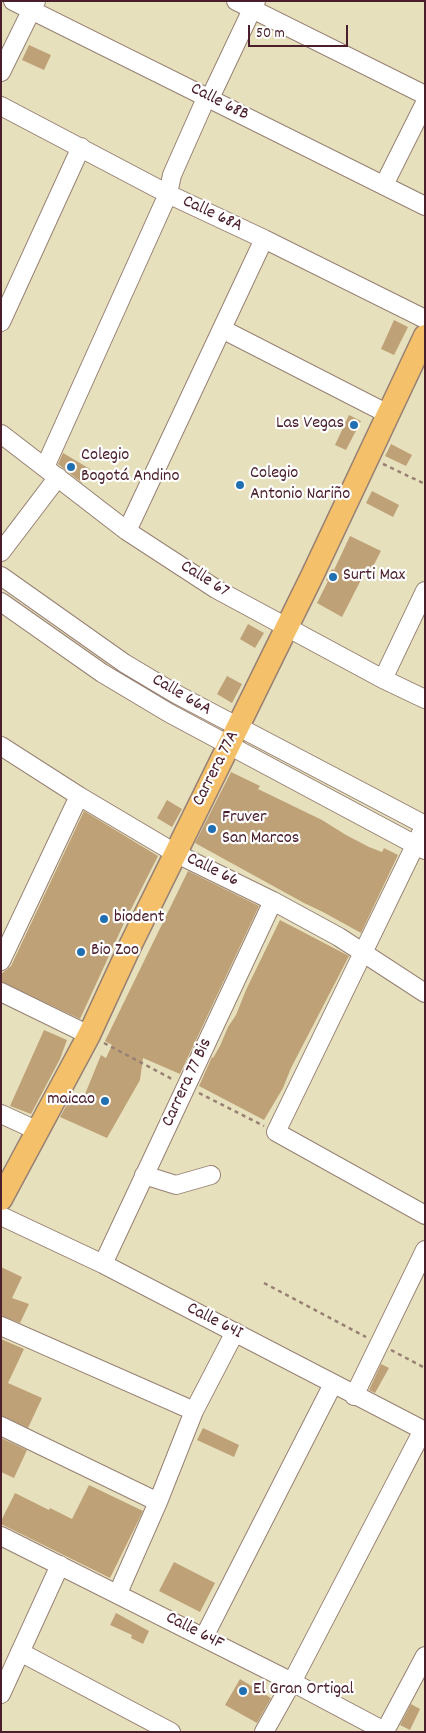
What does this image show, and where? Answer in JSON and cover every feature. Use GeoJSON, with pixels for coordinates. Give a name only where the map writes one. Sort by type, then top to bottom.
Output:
{"type":"FeatureCollection","features":[{"type":"Feature","properties":{"kind":"main road","name":"Carrera 77A"},"geometry":{"type":"LineString","coordinates":[[1,1199],[89,1035],[425,336]]}},
{"type":"Feature","properties":{"kind":"street","name":"Calle 68B"},"geometry":{"type":"LineString","coordinates":[[13,1],[34,6],[208,97],[425,206]]}},
{"type":"Feature","properties":{"kind":"street"},"geometry":{"type":"LineString","coordinates":[[236,1],[254,5],[425,95]]}},
{"type":"Feature","properties":{"kind":"street"},"geometry":{"type":"LineString","coordinates":[[1,552],[52,472],[168,194],[172,175],[254,5]]}},
{"type":"Feature","properties":{"kind":"street"},"geometry":{"type":"LineString","coordinates":[[1,72],[34,6]]}},
{"type":"Feature","properties":{"kind":"street"},"geometry":{"type":"LineString","coordinates":[[384,185],[425,103]]}},
{"type":"Feature","properties":{"kind":"street","name":"Calle 68A"},"geometry":{"type":"LineString","coordinates":[[1,106],[168,194],[264,239],[425,319]]}},
{"type":"Feature","properties":{"kind":"street"},"geometry":{"type":"LineString","coordinates":[[1,322],[81,148]]}},
{"type":"Feature","properties":{"kind":"street"},"geometry":{"type":"LineString","coordinates":[[128,531],[264,239]]}},
{"type":"Feature","properties":{"kind":"street"},"geometry":{"type":"LineString","coordinates":[[222,330],[388,414]]}},
{"type":"Feature","properties":{"kind":"street","name":"Calle 67"},"geometry":{"type":"LineString","coordinates":[[1,434],[128,531],[216,589],[383,679],[425,699]]}},
{"type":"Feature","properties":{"kind":"street","name":"Calle 66A"},"geometry":{"type":"LineString","coordinates":[[1,576],[124,663],[176,694],[233,737],[420,848]]}},
{"type":"Feature","properties":{"kind":"street"},"geometry":{"type":"LineString","coordinates":[[383,679],[425,591]]}},
{"type":"Feature","properties":{"kind":"street","name":"Calle 66A"},"geometry":{"type":"LineString","coordinates":[[1,602],[102,673],[169,713],[233,737],[425,825]]}},
{"type":"Feature","properties":{"kind":"street","name":"Calle 66"},"geometry":{"type":"LineString","coordinates":[[1,746],[79,796],[175,853],[272,901],[364,952],[425,993]]}},
{"type":"Feature","properties":{"kind":"street"},"geometry":{"type":"LineString","coordinates":[[1,961],[79,796]]}},
{"type":"Feature","properties":{"kind":"street"},"geometry":{"type":"LineString","coordinates":[[425,825],[420,848],[364,952],[276,1132],[425,1215]]}},
{"type":"Feature","properties":{"kind":"street","name":"Carrera 77 Bis"},"geometry":{"type":"LineString","coordinates":[[102,1264],[272,901]]}},
{"type":"Feature","properties":{"kind":"street"},"geometry":{"type":"LineString","coordinates":[[1,992],[89,1035]]}},
{"type":"Feature","properties":{"kind":"street"},"geometry":{"type":"LineString","coordinates":[[1,1114],[38,1131]]}},
{"type":"Feature","properties":{"kind":"street"},"geometry":{"type":"LineString","coordinates":[[144,1175],[176,1185],[211,1176]]}},
{"type":"Feature","properties":{"kind":"street","name":"Calle 64I"},"geometry":{"type":"LineString","coordinates":[[1,1216],[102,1264],[424,1431]]}},
{"type":"Feature","properties":{"kind":"street"},"geometry":{"type":"LineString","coordinates":[[354,1396],[425,1250]]}},
{"type":"Feature","properties":{"kind":"street"},"geometry":{"type":"LineString","coordinates":[[1,1326],[194,1411]]}},
{"type":"Feature","properties":{"kind":"street"},"geometry":{"type":"LineString","coordinates":[[118,1593],[158,1502],[194,1411],[234,1332]]}},
{"type":"Feature","properties":{"kind":"street"},"geometry":{"type":"LineString","coordinates":[[204,1637],[332,1384]]}},
{"type":"Feature","properties":{"kind":"street"},"geometry":{"type":"LineString","coordinates":[[1,1426],[158,1502]]}},
{"type":"Feature","properties":{"kind":"street"},"geometry":{"type":"LineString","coordinates":[[264,1732],[424,1431]]}},
{"type":"Feature","properties":{"kind":"street","name":"Calle 64F"},"geometry":{"type":"LineString","coordinates":[[1,1536],[118,1593],[385,1731]]}},
{"type":"Feature","properties":{"kind":"street"},"geometry":{"type":"LineString","coordinates":[[1,1694],[60,1565]]}},
{"type":"Feature","properties":{"kind":"street"},"geometry":{"type":"LineString","coordinates":[[20,1652],[171,1732]]}},
{"type":"Feature","properties":{"kind":"street"},"geometry":{"type":"LineString","coordinates":[[385,1731],[425,1656]]}},
{"type":"Feature","properties":{"kind":"path"},"geometry":{"type":"LineString","coordinates":[[383,464],[425,484]]}},
{"type":"Feature","properties":{"kind":"path"},"geometry":{"type":"LineString","coordinates":[[264,1283],[425,1368]]}},
{"type":"Feature","properties":{"kind":"building"},"geometry":{"type":"Polygon","coordinates":[[[29,45],[51,55],[44,70],[22,60],[29,45]]]}},
{"type":"Feature","properties":{"kind":"building"},"geometry":{"type":"Polygon","coordinates":[[[394,320],[408,327],[394,355],[381,349],[394,320]]]}},
{"type":"Feature","properties":{"kind":"building"},"geometry":{"type":"Polygon","coordinates":[[[349,415],[361,421],[346,450],[335,445],[349,415]]]}},
{"type":"Feature","properties":{"kind":"building"},"geometry":{"type":"Polygon","coordinates":[[[391,444],[412,455],[406,466],[385,456],[391,444]]]}},
{"type":"Feature","properties":{"kind":"building","name":"Colegio Bogotá Andino"},"geometry":{"type":"Polygon","coordinates":[[[63,453],[90,469],[82,483],[58,464],[63,453]]]}},
{"type":"Feature","properties":{"kind":"building"},"geometry":{"type":"Polygon","coordinates":[[[372,491],[399,505],[393,517],[366,503],[372,491]]]}},
{"type":"Feature","properties":{"kind":"building"},"geometry":{"type":"Polygon","coordinates":[[[350,536],[381,551],[369,574],[365,572],[342,617],[317,603],[328,581],[326,580],[332,569],[334,570],[350,536]]]}},
{"type":"Feature","properties":{"kind":"building"},"geometry":{"type":"Polygon","coordinates":[[[248,624],[264,633],[255,648],[240,639],[248,624]]]}},
{"type":"Feature","properties":{"kind":"building"},"geometry":{"type":"Polygon","coordinates":[[[227,676],[242,684],[232,703],[217,694],[227,676]]]}},
{"type":"Feature","properties":{"kind":"building"},"geometry":{"type":"Polygon","coordinates":[[[231,772],[260,786],[258,789],[322,820],[369,847],[382,852],[384,848],[398,855],[361,933],[195,843],[231,772]]]}},
{"type":"Feature","properties":{"kind":"building"},"geometry":{"type":"Polygon","coordinates":[[[167,800],[182,809],[172,827],[157,818],[167,800]]]}},
{"type":"Feature","properties":{"kind":"building"},"geometry":{"type":"Polygon","coordinates":[[[84,811],[158,856],[125,921],[80,1019],[1,982],[1,974],[11,966],[84,811]]]}},
{"type":"Feature","properties":{"kind":"building"},"geometry":{"type":"Polygon","coordinates":[[[188,871],[259,906],[180,1074],[143,1058],[140,1080],[107,1138],[60,1117],[70,1099],[81,1104],[101,1055],[106,1058],[112,1045],[105,1041],[188,871]]]}},
{"type":"Feature","properties":{"kind":"building"},"geometry":{"type":"Polygon","coordinates":[[[280,920],[349,956],[291,1068],[283,1088],[264,1120],[199,1086],[212,1057],[236,1015],[280,920]]]}},
{"type":"Feature","properties":{"kind":"building"},"geometry":{"type":"Polygon","coordinates":[[[44,1030],[67,1040],[60,1059],[31,1114],[10,1106],[44,1030]]]}},
{"type":"Feature","properties":{"kind":"building"},"geometry":{"type":"Polygon","coordinates":[[[1,1267],[22,1277],[12,1298],[29,1304],[20,1323],[1,1316],[1,1267]]]}},
{"type":"Feature","properties":{"kind":"building"},"geometry":{"type":"Polygon","coordinates":[[[1,1339],[24,1349],[8,1383],[42,1398],[28,1428],[1,1416],[1,1339]]]}},
{"type":"Feature","properties":{"kind":"building"},"geometry":{"type":"Polygon","coordinates":[[[381,1364],[389,1368],[375,1393],[369,1390],[381,1364]]]}},
{"type":"Feature","properties":{"kind":"building"},"geometry":{"type":"Polygon","coordinates":[[[203,1428],[239,1445],[234,1457],[197,1440],[203,1428]]]}},
{"type":"Feature","properties":{"kind":"building"},"geometry":{"type":"Polygon","coordinates":[[[1,1438],[27,1450],[14,1478],[1,1472],[1,1438]]]}},
{"type":"Feature","properties":{"kind":"building"},"geometry":{"type":"Polygon","coordinates":[[[89,1485],[143,1511],[110,1578],[1,1524],[15,1493],[72,1519],[89,1485]]]}},
{"type":"Feature","properties":{"kind":"building"},"geometry":{"type":"Polygon","coordinates":[[[174,1562],[215,1583],[200,1612],[159,1591],[174,1562]]]}},
{"type":"Feature","properties":{"kind":"building"},"geometry":{"type":"Polygon","coordinates":[[[116,1613],[149,1631],[143,1644],[131,1638],[132,1635],[110,1625],[116,1613]]]}},
{"type":"Feature","properties":{"kind":"building"},"geometry":{"type":"Polygon","coordinates":[[[240,1679],[271,1698],[257,1723],[225,1705],[240,1679]]]}},
{"type":"Feature","properties":{"kind":"building"},"geometry":{"type":"Polygon","coordinates":[[[411,1704],[420,1709],[410,1730],[400,1725],[411,1704]]]}},
{"type":"Feature","properties":{"kind":"place","name":"Las Vegas"},"geometry":{"type":"Point","coordinates":[354,425]}},
{"type":"Feature","properties":{"kind":"place","name":"Colegio Bogotá Andino"},"geometry":{"type":"Point","coordinates":[71,467]}},
{"type":"Feature","properties":{"kind":"place","name":"Colegio Antonio Nariño"},"geometry":{"type":"Point","coordinates":[240,485]}},
{"type":"Feature","properties":{"kind":"place","name":"Surti Max"},"geometry":{"type":"Point","coordinates":[333,577]}},
{"type":"Feature","properties":{"kind":"place","name":"Fruver San Marcos"},"geometry":{"type":"Point","coordinates":[212,829]}},
{"type":"Feature","properties":{"kind":"place","name":"biodent"},"geometry":{"type":"Point","coordinates":[104,919]}},
{"type":"Feature","properties":{"kind":"place","name":"Bio Zoo"},"geometry":{"type":"Point","coordinates":[81,952]}},
{"type":"Feature","properties":{"kind":"place","name":"maicao"},"geometry":{"type":"Point","coordinates":[105,1101]}},
{"type":"Feature","properties":{"kind":"place","name":"El Gran Ortigal"},"geometry":{"type":"Point","coordinates":[243,1691]}}]}
